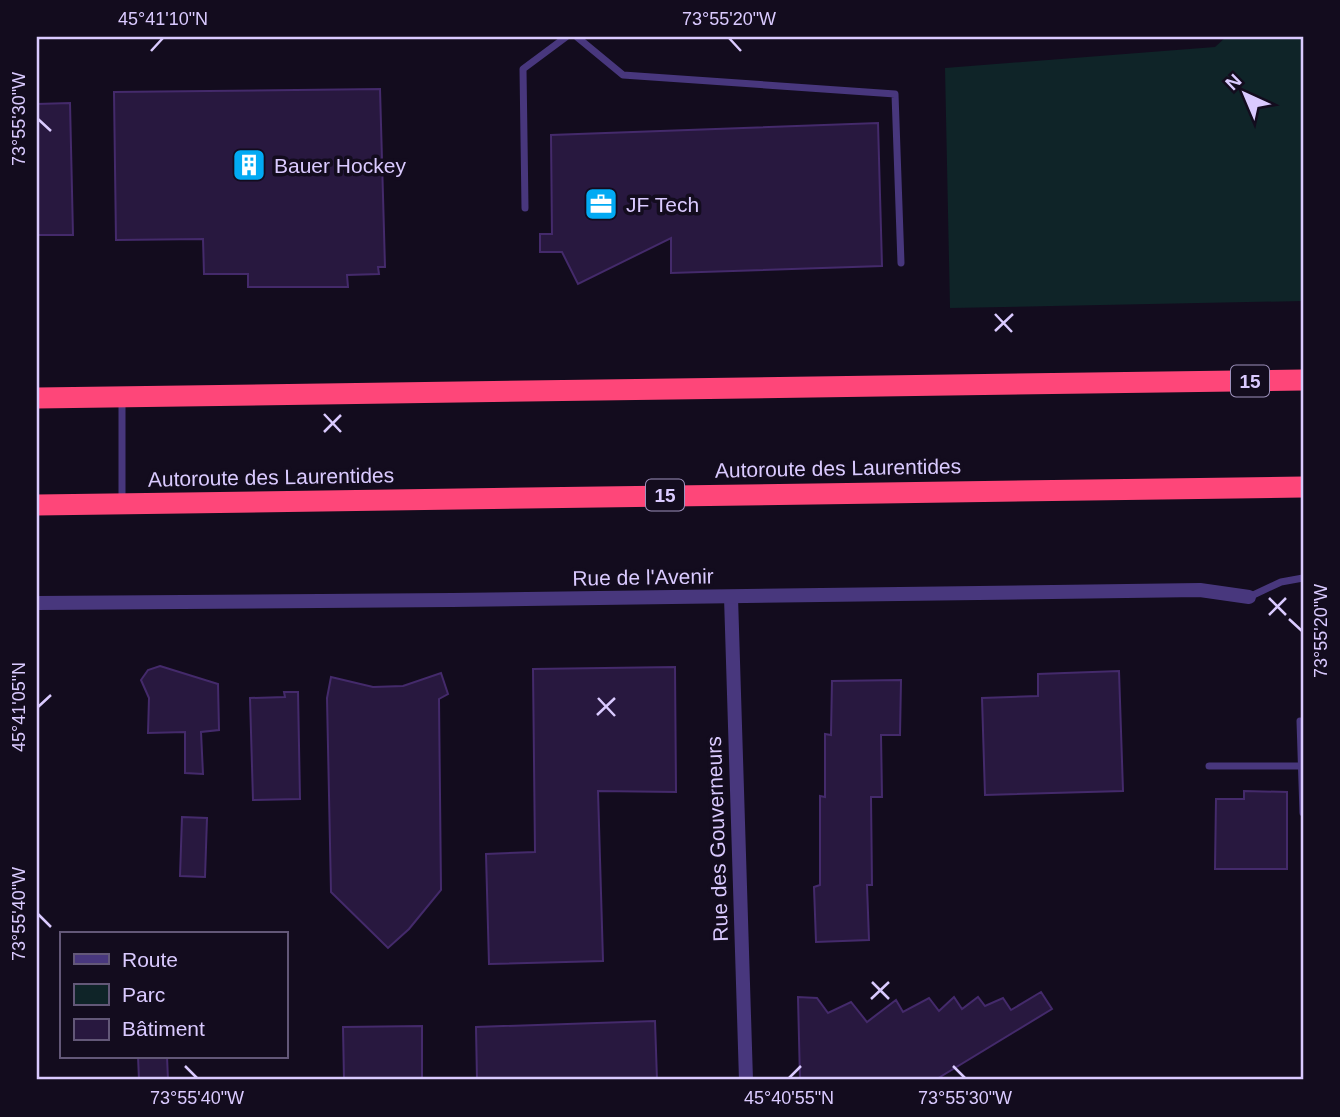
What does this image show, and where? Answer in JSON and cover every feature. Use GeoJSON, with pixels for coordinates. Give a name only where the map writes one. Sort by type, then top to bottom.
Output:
{"type":"FeatureCollection","features":[{"type":"Feature","properties":{"kind":"highway","name":"15"},"geometry":{"type":"LineString","coordinates":[[37,398],[1303,380]]}},
{"type":"Feature","properties":{"kind":"highway","name":"Autoroute des Laurentides"},"geometry":{"type":"LineString","coordinates":[[37,505],[1303,487]]}},
{"type":"Feature","properties":{"kind":"street","name":"Rue de l'Avenir"},"geometry":{"type":"LineString","coordinates":[[37,603],[1200,590],[1249,597]]}},
{"type":"Feature","properties":{"kind":"street","name":"Rue des Gouverneurs"},"geometry":{"type":"LineString","coordinates":[[731,597],[746,1080]]}},
{"type":"Feature","properties":{"kind":"lane"},"geometry":{"type":"LineString","coordinates":[[525,208],[523,69],[565,37]]}},
{"type":"Feature","properties":{"kind":"lane"},"geometry":{"type":"LineString","coordinates":[[578,37],[623,75],[895,94],[901,263]]}},
{"type":"Feature","properties":{"kind":"lane"},"geometry":{"type":"LineString","coordinates":[[122,396],[122,504]]}},
{"type":"Feature","properties":{"kind":"lane"},"geometry":{"type":"LineString","coordinates":[[1249,597],[1281,582],[1303,578]]}},
{"type":"Feature","properties":{"kind":"lane"},"geometry":{"type":"LineString","coordinates":[[1300,721],[1303,813]]}},
{"type":"Feature","properties":{"kind":"lane"},"geometry":{"type":"LineString","coordinates":[[1209,766],[1301,766]]}},
{"type":"Feature","properties":{"kind":"green space"},"geometry":{"type":"Polygon","coordinates":[[[1226,37],[1303,37],[1303,301],[950,308],[945,68],[1215,47],[1226,37]]]}},
{"type":"Feature","properties":{"kind":"building","name":"Bauer Hockey"},"geometry":{"type":"Polygon","coordinates":[[[380,89],[385,267],[378,267],[379,274],[347,275],[348,287],[248,287],[248,274],[204,274],[203,239],[116,240],[114,92],[380,89]]]}},
{"type":"Feature","properties":{"kind":"building"},"geometry":{"type":"Polygon","coordinates":[[[70,103],[73,235],[37,235],[37,104],[70,103]]]}},
{"type":"Feature","properties":{"kind":"building"},"geometry":{"type":"Polygon","coordinates":[[[878,123],[882,266],[671,273],[671,238],[578,284],[562,252],[540,252],[540,234],[552,234],[551,135],[878,123]]]}},
{"type":"Feature","properties":{"kind":"building"},"geometry":{"type":"Polygon","coordinates":[[[160,666],[218,684],[219,730],[201,732],[203,774],[185,773],[185,732],[148,733],[149,698],[141,680],[148,670],[160,666]]]}},
{"type":"Feature","properties":{"kind":"building"},"geometry":{"type":"Polygon","coordinates":[[[675,667],[676,792],[598,791],[603,961],[489,964],[486,854],[535,852],[533,669],[675,667]]]}},
{"type":"Feature","properties":{"kind":"building"},"geometry":{"type":"Polygon","coordinates":[[[1119,671],[1123,791],[985,795],[982,698],[1038,696],[1038,674],[1119,671]]]}},
{"type":"Feature","properties":{"kind":"building"},"geometry":{"type":"Polygon","coordinates":[[[441,673],[448,694],[439,699],[441,890],[409,929],[388,948],[331,892],[327,698],[331,677],[373,687],[403,686],[441,673]]]}},
{"type":"Feature","properties":{"kind":"building"},"geometry":{"type":"Polygon","coordinates":[[[901,680],[900,735],[881,735],[882,797],[871,797],[872,885],[867,885],[869,940],[816,942],[814,887],[820,885],[820,796],[825,797],[825,734],[831,735],[832,681],[901,680]]]}},
{"type":"Feature","properties":{"kind":"building"},"geometry":{"type":"Polygon","coordinates":[[[284,692],[298,692],[300,799],[253,800],[250,698],[285,697],[284,692]]]}},
{"type":"Feature","properties":{"kind":"building"},"geometry":{"type":"Polygon","coordinates":[[[1244,791],[1287,792],[1287,869],[1215,869],[1216,799],[1244,799],[1244,791]]]}},
{"type":"Feature","properties":{"kind":"building"},"geometry":{"type":"Polygon","coordinates":[[[182,817],[207,818],[205,877],[180,876],[182,817]]]}},
{"type":"Feature","properties":{"kind":"building"},"geometry":{"type":"Polygon","coordinates":[[[1041,992],[1052,1009],[935,1080],[800,1080],[798,997],[817,998],[828,1013],[851,1002],[867,1022],[896,1000],[903,1012],[929,998],[939,1011],[954,997],[962,1009],[978,997],[985,1006],[1003,998],[1011,1010],[1041,992]]]}},
{"type":"Feature","properties":{"kind":"building"},"geometry":{"type":"Polygon","coordinates":[[[655,1021],[657,1080],[477,1080],[476,1027],[655,1021]]]}},
{"type":"Feature","properties":{"kind":"building"},"geometry":{"type":"Polygon","coordinates":[[[422,1026],[422,1080],[344,1080],[343,1027],[422,1026]]]}},
{"type":"Feature","properties":{"kind":"building"},"geometry":{"type":"Polygon","coordinates":[[[138,1058],[167,1058],[168,1080],[139,1080],[138,1058]]]}},
{"type":"Feature","properties":{"kind":"place","name":"Bauer Hockey"},"geometry":{"type":"Point","coordinates":[249,165]}},
{"type":"Feature","properties":{"kind":"place","name":"JF Tech"},"geometry":{"type":"Point","coordinates":[601,204]}}]}
